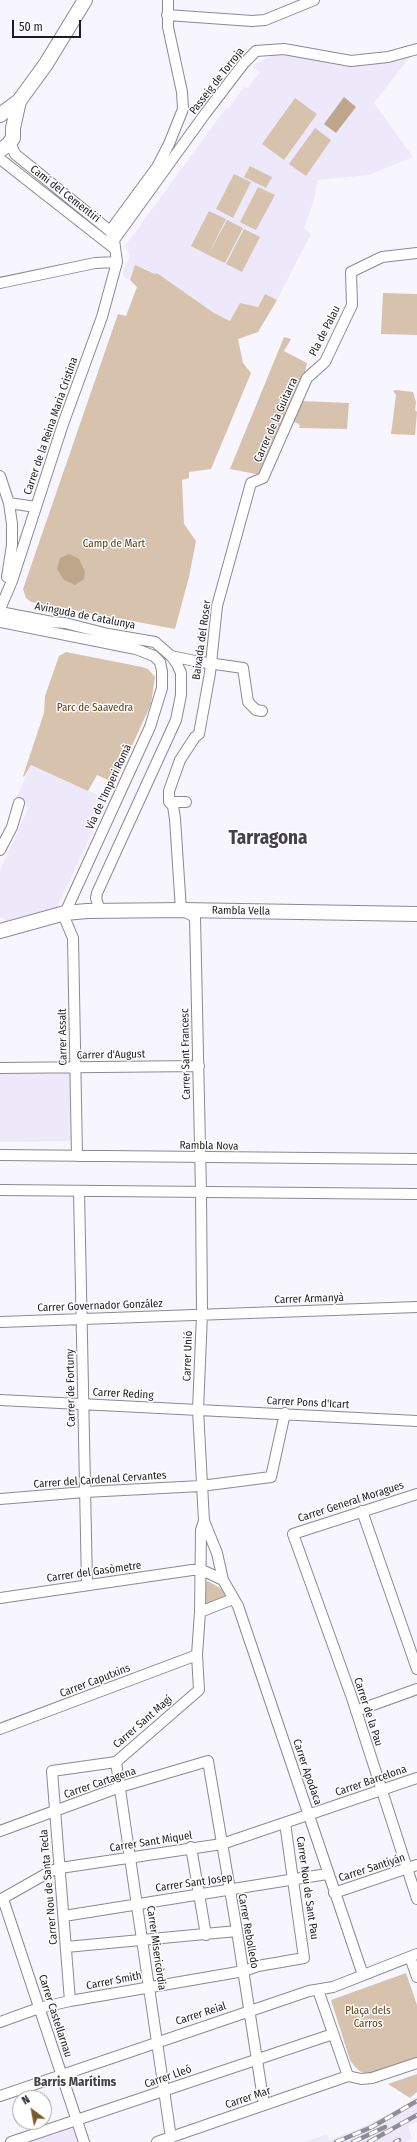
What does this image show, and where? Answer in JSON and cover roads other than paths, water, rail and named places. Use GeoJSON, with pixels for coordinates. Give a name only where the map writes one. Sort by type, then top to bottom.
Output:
{"type":"FeatureCollection","features":[{"type":"Feature","properties":{"kind":"main road"},"geometry":{"type":"LineString","coordinates":[[13,128],[8,121],[0,116],[19,101],[46,64],[85,0]]}},
{"type":"Feature","properties":{"kind":"main road"},"geometry":{"type":"LineString","coordinates":[[5,146],[13,134],[19,101]]}},
{"type":"Feature","properties":{"kind":"main road","name":"Rambla Vella"},"geometry":{"type":"LineString","coordinates":[[65,916],[100,911],[181,910],[417,914]]}},
{"type":"Feature","properties":{"kind":"main road"},"geometry":{"type":"LineString","coordinates":[[0,936],[65,916]]}},
{"type":"Feature","properties":{"kind":"main road"},"geometry":{"type":"LineString","coordinates":[[0,931],[65,916],[73,921],[179,920],[195,917]]}},
{"type":"Feature","properties":{"kind":"main road","name":"Rambla Vella"},"geometry":{"type":"LineString","coordinates":[[65,916],[417,920]]}},
{"type":"Feature","properties":{"kind":"street"},"geometry":{"type":"LineString","coordinates":[[113,240],[169,144],[183,109],[182,92],[167,15],[168,0]]}},
{"type":"Feature","properties":{"kind":"street"},"geometry":{"type":"LineString","coordinates":[[167,15],[252,21],[265,20],[314,0]]}},
{"type":"Feature","properties":{"kind":"street","name":"Passeig de Torroja"},"geometry":{"type":"LineString","coordinates":[[113,240],[205,114],[244,63],[256,51],[284,49],[351,61],[388,57],[417,49]]}},
{"type":"Feature","properties":{"kind":"street","name":"Camí del Cementiri"},"geometry":{"type":"LineString","coordinates":[[5,146],[113,240]]}},
{"type":"Feature","properties":{"kind":"street","name":"Camí del Cementiri"},"geometry":{"type":"LineString","coordinates":[[0,159],[113,240]]}},
{"type":"Feature","properties":{"kind":"street","name":"Carrer de la Reina Maria Cristina"},"geometry":{"type":"LineString","coordinates":[[0,609],[12,581],[63,424],[102,317],[116,262],[113,240]]}},
{"type":"Feature","properties":{"kind":"street","name":"Pla de Palau"},"geometry":{"type":"LineString","coordinates":[[313,373],[325,362],[352,305],[351,272],[382,257],[417,253]]}},
{"type":"Feature","properties":{"kind":"street"},"geometry":{"type":"LineString","coordinates":[[0,283],[95,263],[116,262]]}},
{"type":"Feature","properties":{"kind":"street","name":"Carrer de la Guitarra"},"geometry":{"type":"LineString","coordinates":[[263,478],[307,378],[313,373]]}},
{"type":"Feature","properties":{"kind":"street"},"geometry":{"type":"LineString","coordinates":[[0,476],[3,492],[9,503],[12,545],[10,568],[0,609]]}},
{"type":"Feature","properties":{"kind":"street","name":"Baixada del Roser"},"geometry":{"type":"LineString","coordinates":[[169,802],[169,791],[180,760],[195,737],[199,734],[206,663],[217,606],[251,483],[263,478]]}},
{"type":"Feature","properties":{"kind":"street"},"geometry":{"type":"LineString","coordinates":[[9,503],[36,507]]}},
{"type":"Feature","properties":{"kind":"street","name":"Avinguda de Catalunya"},"geometry":{"type":"LineString","coordinates":[[0,609],[108,634],[155,642],[171,656]]}},
{"type":"Feature","properties":{"kind":"street","name":"Avinguda de Catalunya"},"geometry":{"type":"LineString","coordinates":[[0,622],[136,649],[154,656],[160,662]]}},
{"type":"Feature","properties":{"kind":"street"},"geometry":{"type":"LineString","coordinates":[[171,656],[243,668],[248,702],[256,710],[262,711]]}},
{"type":"Feature","properties":{"kind":"street"},"geometry":{"type":"LineString","coordinates":[[100,911],[96,898],[176,720],[181,694],[182,678],[177,664],[171,656]]}},
{"type":"Feature","properties":{"kind":"street","name":"Via de l'Imperi Romà"},"geometry":{"type":"LineString","coordinates":[[65,916],[152,720],[162,688],[160,662]]}},
{"type":"Feature","properties":{"kind":"street"},"geometry":{"type":"LineString","coordinates":[[169,802],[186,802]]}},
{"type":"Feature","properties":{"kind":"street"},"geometry":{"type":"LineString","coordinates":[[169,802],[173,806],[175,819],[181,910],[195,917]]}},
{"type":"Feature","properties":{"kind":"street"},"geometry":{"type":"LineString","coordinates":[[0,850],[12,827],[19,803]]}},
{"type":"Feature","properties":{"kind":"street","name":"Carrer Assalt"},"geometry":{"type":"LineString","coordinates":[[65,916],[74,938],[77,1156]]}},
{"type":"Feature","properties":{"kind":"street","name":"Carrer Sant Francesc"},"geometry":{"type":"LineString","coordinates":[[195,917],[201,1192]]}},
{"type":"Feature","properties":{"kind":"street","name":"Carrer d'August"},"geometry":{"type":"LineString","coordinates":[[0,1068],[199,1066]]}},
{"type":"Feature","properties":{"kind":"street","name":"Rambla Nova"},"geometry":{"type":"LineString","coordinates":[[0,1155],[417,1159]]}},
{"type":"Feature","properties":{"kind":"street"},"geometry":{"type":"LineString","coordinates":[[0,1190],[417,1194]]}},
{"type":"Feature","properties":{"kind":"street","name":"Carrer de Fortuny"},"geometry":{"type":"LineString","coordinates":[[79,1191],[87,1585]]}},
{"type":"Feature","properties":{"kind":"street","name":"Carrer Unió"},"geometry":{"type":"LineString","coordinates":[[201,1192],[202,1314],[198,1410],[201,1486],[204,1521],[217,1552],[224,1580]]}},
{"type":"Feature","properties":{"kind":"street","name":"Carrer Armanyà"},"geometry":{"type":"LineString","coordinates":[[202,1314],[417,1307]]}},
{"type":"Feature","properties":{"kind":"street","name":"Carrer Governador González"},"geometry":{"type":"LineString","coordinates":[[0,1322],[202,1314]]}},
{"type":"Feature","properties":{"kind":"street","name":"Carrer Reding"},"geometry":{"type":"LineString","coordinates":[[0,1400],[198,1410]]}},
{"type":"Feature","properties":{"kind":"street","name":"Carrer Pons d'Icart"},"geometry":{"type":"LineString","coordinates":[[198,1410],[417,1420]]}},
{"type":"Feature","properties":{"kind":"street","name":"Carrer del Cardenal Cervantes"},"geometry":{"type":"LineString","coordinates":[[0,1499],[85,1492],[201,1486],[271,1477],[285,1413]]}},
{"type":"Feature","properties":{"kind":"street","name":"Carrer General Moragues"},"geometry":{"type":"LineString","coordinates":[[293,1534],[417,1494]]}},
{"type":"Feature","properties":{"kind":"street"},"geometry":{"type":"LineString","coordinates":[[362,1511],[417,1669]]}},
{"type":"Feature","properties":{"kind":"street","name":"Carrer Unió"},"geometry":{"type":"LineString","coordinates":[[197,1570],[201,1530],[204,1521]]}},
{"type":"Feature","properties":{"kind":"street","name":"Carrer de la Pau"},"geometry":{"type":"LineString","coordinates":[[293,1534],[356,1711],[417,1898]]}},
{"type":"Feature","properties":{"kind":"street"},"geometry":{"type":"LineString","coordinates":[[197,1655],[200,1612],[197,1570],[224,1580]]}},
{"type":"Feature","properties":{"kind":"street","name":"Carrer del Gasòmetre"},"geometry":{"type":"LineString","coordinates":[[0,1598],[197,1570]]}},
{"type":"Feature","properties":{"kind":"street","name":"Carrer Apodaca"},"geometry":{"type":"LineString","coordinates":[[224,1580],[238,1606],[363,1975]]}},
{"type":"Feature","properties":{"kind":"street"},"geometry":{"type":"LineString","coordinates":[[200,1612],[233,1599]]}},
{"type":"Feature","properties":{"kind":"street","name":"Carrer Sant Magí"},"geometry":{"type":"LineString","coordinates":[[52,1771],[116,1762],[199,1690],[197,1655]]}},
{"type":"Feature","properties":{"kind":"street","name":"Carrer Caputxins"},"geometry":{"type":"LineString","coordinates":[[0,1729],[197,1655]]}},
{"type":"Feature","properties":{"kind":"street"},"geometry":{"type":"LineString","coordinates":[[356,1711],[417,1689]]}},
{"type":"Feature","properties":{"kind":"street","name":"Carrer Cartagena"},"geometry":{"type":"LineString","coordinates":[[0,1831],[120,1788],[208,1761]]}},
{"type":"Feature","properties":{"kind":"street","name":"Carrer Rebolledo"},"geometry":{"type":"LineString","coordinates":[[208,1761],[229,1891],[244,1971],[264,2105]]}},
{"type":"Feature","properties":{"kind":"street","name":"Carrer Misericòrdia"},"geometry":{"type":"LineString","coordinates":[[116,1762],[150,1986],[171,2138]]}},
{"type":"Feature","properties":{"kind":"street","name":"Carrer Nou de Santa Tecla"},"geometry":{"type":"LineString","coordinates":[[52,1771],[70,2002]]}},
{"type":"Feature","properties":{"kind":"street","name":"Carrer Barcelona"},"geometry":{"type":"LineString","coordinates":[[309,1814],[417,1778]]}},
{"type":"Feature","properties":{"kind":"street","name":"Carrer Sant Miquel"},"geometry":{"type":"LineString","coordinates":[[2,1899],[51,1870],[191,1847],[222,1844],[309,1814]]}},
{"type":"Feature","properties":{"kind":"street","name":"Carrer Nou de Sant Pau"},"geometry":{"type":"LineString","coordinates":[[285,1823],[294,1878],[304,1958]]}},
{"type":"Feature","properties":{"kind":"street"},"geometry":{"type":"LineString","coordinates":[[191,1847],[206,1935]]}},
{"type":"Feature","properties":{"kind":"street","name":"Carrer Santiyán"},"geometry":{"type":"LineString","coordinates":[[334,1893],[417,1865]]}},
{"type":"Feature","properties":{"kind":"street","name":"Carrer Sant Josep"},"geometry":{"type":"LineString","coordinates":[[64,1916],[199,1896],[294,1878],[328,1874]]}},
{"type":"Feature","properties":{"kind":"street","name":"Carrer Castellarnau"},"geometry":{"type":"LineString","coordinates":[[2,1899],[84,2142]]}},
{"type":"Feature","properties":{"kind":"street"},"geometry":{"type":"LineString","coordinates":[[66,1947],[237,1931]]}},
{"type":"Feature","properties":{"kind":"street"},"geometry":{"type":"LineString","coordinates":[[414,1956],[417,1977]]}},
{"type":"Feature","properties":{"kind":"street","name":"Carrer Reial"},"geometry":{"type":"LineString","coordinates":[[0,2096],[249,2011],[318,1990],[333,1987],[414,1956]]}},
{"type":"Feature","properties":{"kind":"street","name":"Carrer Smith"},"geometry":{"type":"LineString","coordinates":[[0,2022],[39,2008],[150,1986],[244,1971],[258,1966],[304,1958]]}},
{"type":"Feature","properties":{"kind":"street"},"geometry":{"type":"LineString","coordinates":[[318,1990],[348,2076],[361,2079],[372,2078],[417,2063]]}},
{"type":"Feature","properties":{"kind":"street","name":"Carrer Lleó"},"geometry":{"type":"LineString","coordinates":[[11,2142],[333,2034]]}},
{"type":"Feature","properties":{"kind":"street","name":"Carrer Mar"},"geometry":{"type":"LineString","coordinates":[[156,2142],[348,2076]]}},
{"type":"Feature","properties":{"kind":"railway"},"geometry":{"type":"LineString","coordinates":[[336,2142],[372,2127],[417,2101]]}},
{"type":"Feature","properties":{"kind":"railway"},"geometry":{"type":"LineString","coordinates":[[369,2142],[417,2115]]}},
{"type":"Feature","properties":{"kind":"railway"},"geometry":{"type":"LineString","coordinates":[[353,2142],[385,2127]]}},
{"type":"Feature","properties":{"kind":"railway"},"geometry":{"type":"LineString","coordinates":[[395,2142],[399,2140]]}},
{"type":"Feature","properties":{"kind":"district","name":"Tarragona"},"geometry":{"type":"Point","coordinates":[268,839]}},
{"type":"Feature","properties":{"kind":"district","name":"Barris Marítims"},"geometry":{"type":"Point","coordinates":[75,2082]}},
{"type":"Feature","properties":{"kind":"park label","name":"Camp de Mart"},"geometry":{"type":"Point","coordinates":[114,544]}},
{"type":"Feature","properties":{"kind":"park label","name":"Parc de Saavedra"},"geometry":{"type":"Point","coordinates":[95,708]}},
{"type":"Feature","properties":{"kind":"park label","name":"Plaça dels Carros"},"geometry":{"type":"Point","coordinates":[368,2017]}}]}
